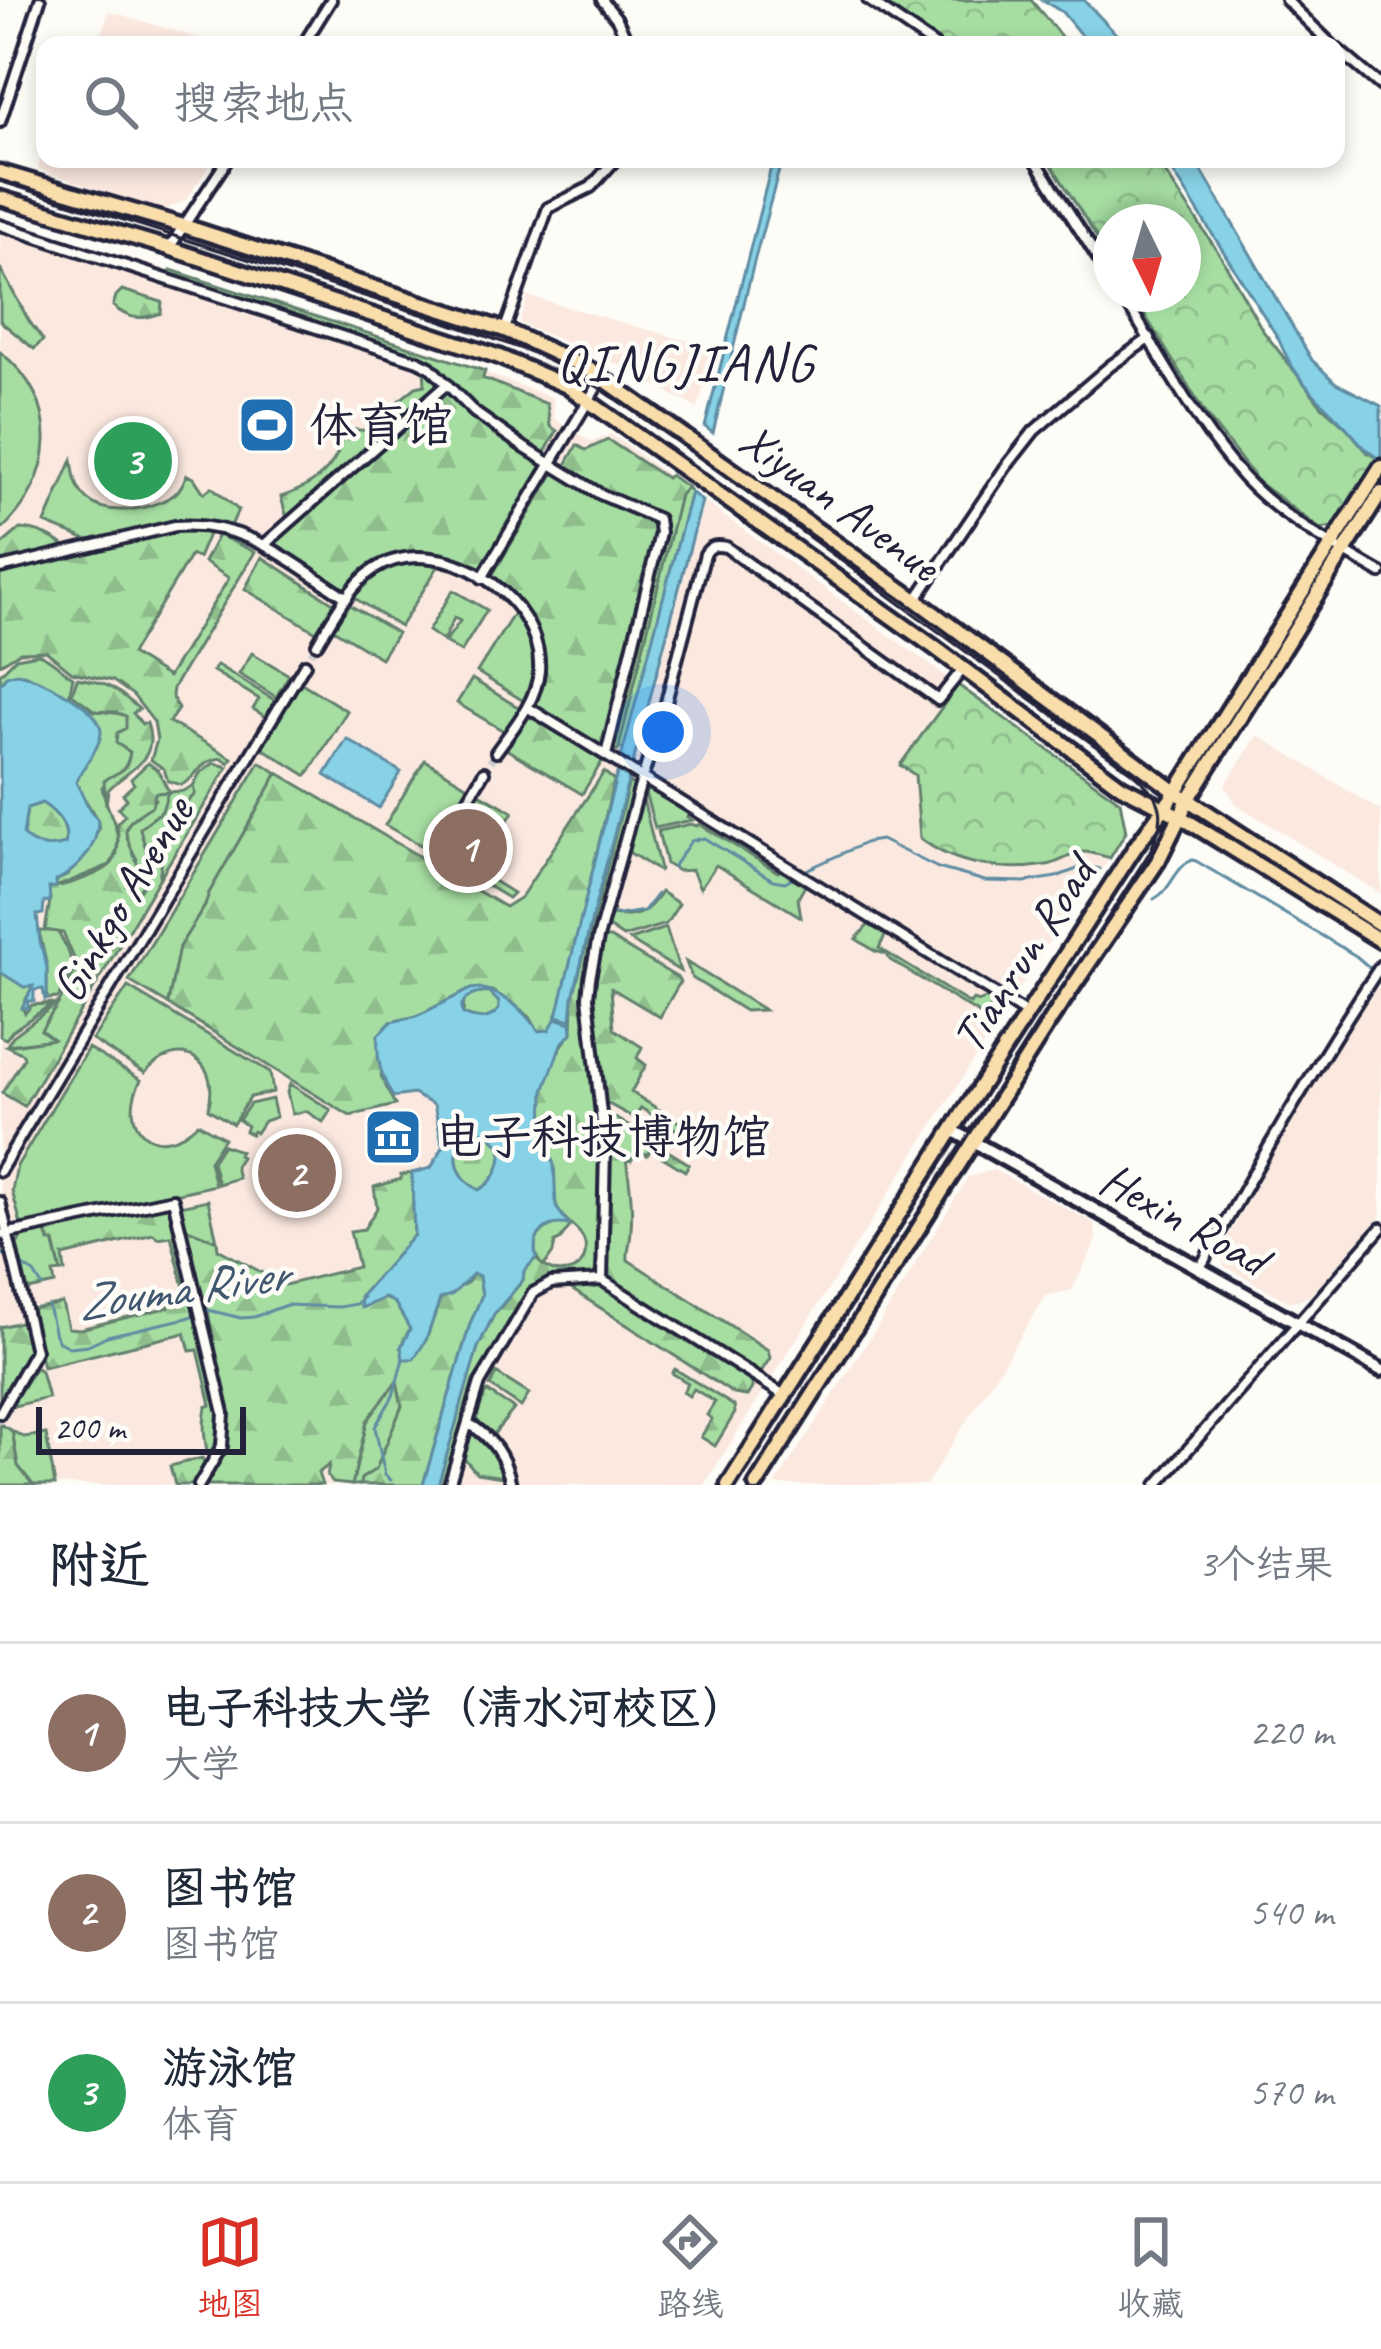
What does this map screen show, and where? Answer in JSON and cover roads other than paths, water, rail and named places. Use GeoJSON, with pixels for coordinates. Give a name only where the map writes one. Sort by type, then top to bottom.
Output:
{"type":"FeatureCollection","features":[{"type":"Feature","properties":{"kind":"main road","name":"Xiyuan Avenue"},"geometry":{"type":"LineString","coordinates":[[0,172],[505,330],[603,377],[1182,796],[1381,926]]}},
{"type":"Feature","properties":{"kind":"main road","name":"Xiyuan Avenue"},"geometry":{"type":"LineString","coordinates":[[0,198],[169,248],[542,373],[589,401],[1121,786],[1181,817],[1381,941]]}},
{"type":"Feature","properties":{"kind":"main road","name":"Tianrun Road"},"geometry":{"type":"LineString","coordinates":[[728,1485],[1136,846],[1164,808],[1182,796],[1338,547],[1380,469]]}},
{"type":"Feature","properties":{"kind":"main road","name":"Tianrun Road"},"geometry":{"type":"LineString","coordinates":[[1338,547],[1381,493]]}},
{"type":"Feature","properties":{"kind":"main road","name":"Tianrun Road"},"geometry":{"type":"LineString","coordinates":[[756,1485],[1049,1022],[1158,861],[1181,817],[1182,796]]}},
{"type":"Feature","properties":{"kind":"street"},"geometry":{"type":"LineString","coordinates":[[0,122],[40,0]]}},
{"type":"Feature","properties":{"kind":"street"},"geometry":{"type":"LineString","coordinates":[[309,36],[331,0]]}},
{"type":"Feature","properties":{"kind":"street"},"geometry":{"type":"LineString","coordinates":[[602,0],[625,36]]}},
{"type":"Feature","properties":{"kind":"street"},"geometry":{"type":"LineString","coordinates":[[868,0],[921,36]]}},
{"type":"Feature","properties":{"kind":"street"},"geometry":{"type":"LineString","coordinates":[[1286,0],[1323,36]]}},
{"type":"Feature","properties":{"kind":"street"},"geometry":{"type":"LineString","coordinates":[[1345,56],[1381,86]]}},
{"type":"Feature","properties":{"kind":"street"},"geometry":{"type":"LineString","coordinates":[[169,248],[222,168]]}},
{"type":"Feature","properties":{"kind":"street"},"geometry":{"type":"LineString","coordinates":[[505,330],[548,208],[591,187],[608,168]]}},
{"type":"Feature","properties":{"kind":"street"},"geometry":{"type":"LineString","coordinates":[[1041,168],[1093,251]]}},
{"type":"Feature","properties":{"kind":"street"},"geometry":{"type":"LineString","coordinates":[[0,225],[418,361],[496,429],[600,494],[658,520],[606,755]]}},
{"type":"Feature","properties":{"kind":"street"},"geometry":{"type":"LineString","coordinates":[[1133,312],[1204,426],[1248,482],[1277,507],[1381,573]]}},
{"type":"Feature","properties":{"kind":"street"},"geometry":{"type":"LineString","coordinates":[[916,600],[1034,431],[1150,338]]}},
{"type":"Feature","properties":{"kind":"street"},"geometry":{"type":"LineString","coordinates":[[482,578],[603,377]]}},
{"type":"Feature","properties":{"kind":"street"},"geometry":{"type":"LineString","coordinates":[[264,545],[447,385]]}},
{"type":"Feature","properties":{"kind":"street"},"geometry":{"type":"LineString","coordinates":[[0,568],[158,530],[191,525],[227,528],[264,545],[347,598]]}},
{"type":"Feature","properties":{"kind":"street"},"geometry":{"type":"LineString","coordinates":[[602,1280],[605,1150],[589,987],[638,774],[672,681],[705,554],[713,546],[726,547],[938,700],[963,668]]}},
{"type":"Feature","properties":{"kind":"street"},"geometry":{"type":"LineString","coordinates":[[317,644],[347,598],[368,574],[385,564],[409,558],[446,560],[482,578],[515,603],[536,641],[538,675],[527,707],[496,752]]}},
{"type":"Feature","properties":{"kind":"street","name":"Ginkgo Avenue"},"geometry":{"type":"LineString","coordinates":[[0,1171],[305,664]]}},
{"type":"Feature","properties":{"kind":"street"},"geometry":{"type":"LineString","coordinates":[[527,707],[1027,1014]]}},
{"type":"Feature","properties":{"kind":"street"},"geometry":{"type":"LineString","coordinates":[[434,858],[484,772]]}},
{"type":"Feature","properties":{"kind":"street"},"geometry":{"type":"LineString","coordinates":[[1200,1268],[1283,1120],[1381,965]]}},
{"type":"Feature","properties":{"kind":"street","name":"Hexin Road"},"geometry":{"type":"LineString","coordinates":[[952,1130],[1381,1370]]}},
{"type":"Feature","properties":{"kind":"street"},"geometry":{"type":"LineString","coordinates":[[4,1235],[173,1199],[225,1426],[222,1446],[199,1485]]}},
{"type":"Feature","properties":{"kind":"street"},"geometry":{"type":"LineString","coordinates":[[0,1202],[4,1235],[35,1351],[0,1413]]}},
{"type":"Feature","properties":{"kind":"street"},"geometry":{"type":"LineString","coordinates":[[1157,1485],[1381,1228]]}},
{"type":"Feature","properties":{"kind":"street"},"geometry":{"type":"LineString","coordinates":[[449,1485],[480,1383],[533,1293],[551,1283],[602,1280],[785,1395]]}},
{"type":"Feature","properties":{"kind":"street"},"geometry":{"type":"LineString","coordinates":[[468,1423],[486,1435],[504,1458],[511,1485]]}},
{"type":"Feature","properties":{"kind":"water"},"geometry":{"type":"Polygon","coordinates":[[[1042,0],[1084,0],[1118,36],[1082,36],[1062,12],[1042,0]]]}},
{"type":"Feature","properties":{"kind":"water"},"geometry":{"type":"Polygon","coordinates":[[[771,168],[780,168],[713,433],[705,427],[771,168]]]}},
{"type":"Feature","properties":{"kind":"water"},"geometry":{"type":"Polygon","coordinates":[[[1171,168],[1200,168],[1312,360],[1336,383],[1381,406],[1381,460],[1316,397],[1201,216],[1201,204],[1193,204],[1171,168]]]}},
{"type":"Feature","properties":{"kind":"water"},"geometry":{"type":"Polygon","coordinates":[[[691,492],[702,501],[592,918],[571,1020],[557,1016],[691,492]]]}},
{"type":"Feature","properties":{"kind":"water"},"geometry":{"type":"Polygon","coordinates":[[[6,676],[27,676],[66,694],[90,712],[101,731],[76,782],[98,820],[95,839],[80,863],[56,881],[56,887],[49,888],[50,901],[44,902],[43,914],[37,915],[47,967],[47,999],[43,989],[34,990],[28,1008],[22,1008],[33,986],[24,987],[0,972],[0,684],[6,676]],[[42,803],[27,808],[23,835],[42,846],[65,844],[64,826],[42,803]]]}},
{"type":"Feature","properties":{"kind":"water"},"geometry":{"type":"Polygon","coordinates":[[[347,739],[401,772],[379,808],[325,775],[347,739]]]}},
{"type":"Feature","properties":{"kind":"water"},"geometry":{"type":"Polygon","coordinates":[[[480,988],[506,999],[539,1031],[549,1030],[556,1018],[571,1023],[572,1033],[561,1044],[544,1091],[543,1134],[554,1165],[556,1207],[569,1225],[542,1231],[536,1258],[494,1314],[478,1347],[438,1485],[423,1485],[482,1295],[479,1276],[473,1274],[453,1294],[440,1299],[414,1359],[403,1359],[401,1347],[410,1329],[395,1303],[385,1298],[361,1308],[360,1297],[414,1235],[412,1173],[431,1168],[443,1147],[434,1105],[413,1094],[393,1097],[380,1068],[378,1035],[391,1022],[417,1016],[480,988]],[[489,992],[468,998],[462,1004],[463,1014],[482,1019],[495,1013],[499,1002],[489,992]],[[473,1128],[460,1143],[457,1160],[464,1177],[479,1190],[496,1173],[502,1149],[491,1136],[473,1128]]]}},
{"type":"Feature","properties":{"kind":"waterway","name":"Zouma River"},"geometry":{"type":"LineString","coordinates":[[673,867],[691,841],[704,838],[773,880],[785,882],[794,877]]}},
{"type":"Feature","properties":{"kind":"waterway","name":"Zouma River"},"geometry":{"type":"LineString","coordinates":[[802,872],[881,840],[938,868],[985,881],[1026,882],[1085,866],[1100,869]]}},
{"type":"Feature","properties":{"kind":"waterway","name":"Zouma River"},"geometry":{"type":"LineString","coordinates":[[1154,899],[1186,864],[1196,861],[1370,968]]}},
{"type":"Feature","properties":{"kind":"waterway","name":"Zouma River"},"geometry":{"type":"LineString","coordinates":[[611,913],[644,911],[657,894]]}},
{"type":"Feature","properties":{"kind":"waterway","name":"Zouma River"},"geometry":{"type":"LineString","coordinates":[[0,1252],[10,1258]]}},
{"type":"Feature","properties":{"kind":"waterway","name":"Zouma River"},"geometry":{"type":"LineString","coordinates":[[18,1263],[34,1273],[42,1286]]}},
{"type":"Feature","properties":{"kind":"waterway","name":"Zouma River"},"geometry":{"type":"LineString","coordinates":[[48,1306],[55,1335],[69,1347],[208,1310],[254,1317],[286,1305],[339,1307],[356,1304],[363,1297]]}},
{"type":"Feature","properties":{"kind":"waterway","name":"Zouma River"},"geometry":{"type":"LineString","coordinates":[[391,1480],[385,1475],[375,1427],[393,1396],[403,1359]]}},
{"type":"Feature","properties":{"kind":"tunnel"},"geometry":{"type":"LineString","coordinates":[[305,664],[317,644]]}},
{"type":"Feature","properties":{"kind":"tunnel"},"geometry":{"type":"LineString","coordinates":[[484,772],[496,752]]}},
{"type":"Feature","properties":{"kind":"tram line"},"geometry":{"type":"LineString","coordinates":[[0,181],[437,319],[533,353],[598,387],[1131,772],[1156,799],[1161,817],[1149,853],[746,1485]]}},
{"type":"Feature","properties":{"kind":"place","name":"体育馆"},"geometry":{"type":"Point","coordinates":[267,425]}},
{"type":"Feature","properties":{"kind":"place","name":"游泳馆"},"geometry":{"type":"Point","coordinates":[133,461]}},
{"type":"Feature","properties":{"kind":"place","name":"电子科技大学（清水河校区）"},"geometry":{"type":"Point","coordinates":[468,848]}},
{"type":"Feature","properties":{"kind":"place","name":"电子科技博物馆"},"geometry":{"type":"Point","coordinates":[393,1137]}},
{"type":"Feature","properties":{"kind":"place","name":"图书馆"},"geometry":{"type":"Point","coordinates":[297,1173]}},
{"type":"Feature","properties":{"kind":"district","name":"QINGJIANG"},"geometry":{"type":"Point","coordinates":[686,362]}}]}
